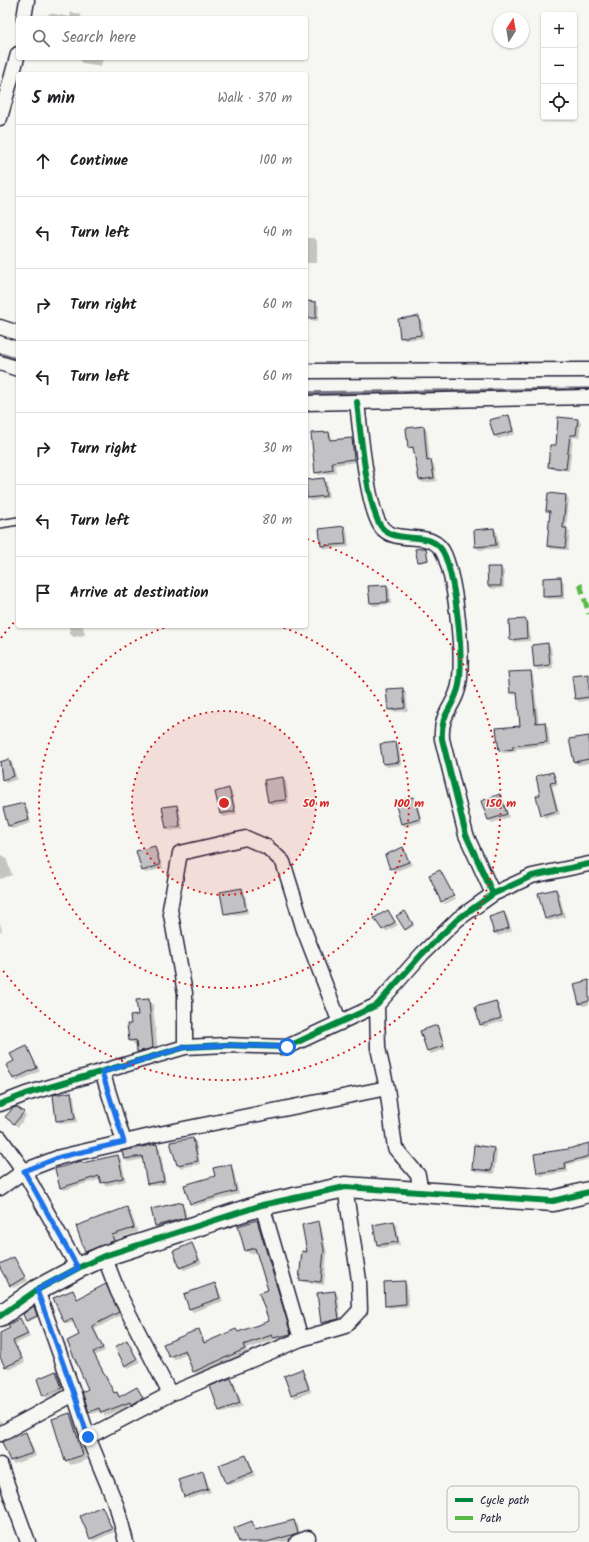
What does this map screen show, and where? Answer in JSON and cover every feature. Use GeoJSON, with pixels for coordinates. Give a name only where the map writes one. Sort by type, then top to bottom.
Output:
{"type":"FeatureCollection","features":[{"type":"Feature","properties":{"kind":"street"},"geometry":{"type":"LineString","coordinates":[[24,16],[27,0]]}},
{"type":"Feature","properties":{"kind":"street"},"geometry":{"type":"LineString","coordinates":[[0,118],[16,60]]}},
{"type":"Feature","properties":{"kind":"street"},"geometry":{"type":"LineString","coordinates":[[0,327],[16,332]]}},
{"type":"Feature","properties":{"kind":"street"},"geometry":{"type":"LineString","coordinates":[[0,363],[16,368]]}},
{"type":"Feature","properties":{"kind":"street"},"geometry":{"type":"LineString","coordinates":[[308,371],[589,370]]}},
{"type":"Feature","properties":{"kind":"street"},"geometry":{"type":"LineString","coordinates":[[308,403],[589,397]]}},
{"type":"Feature","properties":{"kind":"street"},"geometry":{"type":"LineString","coordinates":[[357,402],[364,469],[377,520],[383,529],[394,535],[430,540],[439,546],[445,557],[458,623],[460,677],[456,695],[443,718],[442,739],[466,835],[493,894]]}},
{"type":"Feature","properties":{"kind":"street"},"geometry":{"type":"LineString","coordinates":[[185,1047],[185,992],[170,910],[180,853],[246,838],[267,847],[283,862],[304,930],[340,1024]]}},
{"type":"Feature","properties":{"kind":"street"},"geometry":{"type":"LineString","coordinates":[[0,1104],[185,1047],[227,1045],[287,1047],[377,1006],[422,954],[458,919],[493,894],[532,876],[589,864]]}},
{"type":"Feature","properties":{"kind":"street"},"geometry":{"type":"LineString","coordinates":[[377,1006],[378,1048],[387,1088],[395,1148],[418,1175],[421,1192]]}},
{"type":"Feature","properties":{"kind":"street"},"geometry":{"type":"LineString","coordinates":[[102,1072],[124,1142]]}},
{"type":"Feature","properties":{"kind":"street"},"geometry":{"type":"LineString","coordinates":[[0,1188],[24,1171],[60,1157],[124,1142],[387,1088]]}},
{"type":"Feature","properties":{"kind":"street"},"geometry":{"type":"LineString","coordinates":[[0,1138],[24,1171],[78,1268]]}},
{"type":"Feature","properties":{"kind":"street"},"geometry":{"type":"LineString","coordinates":[[88,1437],[170,1394],[301,1339],[345,1326],[360,1310],[359,1280],[345,1187]]}},
{"type":"Feature","properties":{"kind":"street"},"geometry":{"type":"LineString","coordinates":[[0,1316],[37,1290],[104,1256],[262,1205],[345,1187],[553,1201],[589,1192]]}},
{"type":"Feature","properties":{"kind":"street"},"geometry":{"type":"LineString","coordinates":[[262,1205],[301,1339]]}},
{"type":"Feature","properties":{"kind":"street"},"geometry":{"type":"LineString","coordinates":[[104,1256],[118,1292],[170,1394]]}},
{"type":"Feature","properties":{"kind":"street"},"geometry":{"type":"LineString","coordinates":[[37,1290],[88,1437],[117,1507],[126,1542]]}},
{"type":"Feature","properties":{"kind":"street"},"geometry":{"type":"LineString","coordinates":[[0,1434],[74,1394]]}},
{"type":"Feature","properties":{"kind":"street"},"geometry":{"type":"LineString","coordinates":[[0,1465],[28,1542]]}},
{"type":"Feature","properties":{"kind":"lane"},"geometry":{"type":"LineString","coordinates":[[0,524],[16,521]]}},
{"type":"Feature","properties":{"kind":"building"},"geometry":{"type":"Polygon","coordinates":[[[308,301],[316,302],[316,318],[308,318],[308,301]]]}},
{"type":"Feature","properties":{"kind":"building"},"geometry":{"type":"Polygon","coordinates":[[[419,316],[421,335],[400,338],[398,319],[419,316]]]}},
{"type":"Feature","properties":{"kind":"building"},"geometry":{"type":"Polygon","coordinates":[[[509,415],[513,431],[494,436],[489,420],[509,415]]]}},
{"type":"Feature","properties":{"kind":"building"},"geometry":{"type":"Polygon","coordinates":[[[558,417],[578,419],[576,435],[570,435],[566,469],[548,467],[550,445],[556,445],[558,417]]]}},
{"type":"Feature","properties":{"kind":"building"},"geometry":{"type":"Polygon","coordinates":[[[424,426],[427,461],[431,460],[434,478],[419,480],[413,447],[408,448],[406,428],[424,426]]]}},
{"type":"Feature","properties":{"kind":"building"},"geometry":{"type":"Polygon","coordinates":[[[329,432],[330,440],[352,438],[354,459],[332,462],[333,470],[315,473],[311,433],[329,432]]]}},
{"type":"Feature","properties":{"kind":"building"},"geometry":{"type":"Polygon","coordinates":[[[324,478],[326,496],[308,498],[308,480],[324,478]]]}},
{"type":"Feature","properties":{"kind":"building"},"geometry":{"type":"Polygon","coordinates":[[[548,493],[566,495],[563,528],[567,528],[565,548],[547,546],[550,511],[546,511],[548,493]]]}},
{"type":"Feature","properties":{"kind":"building"},"geometry":{"type":"Polygon","coordinates":[[[344,526],[346,544],[321,546],[319,529],[344,526]]]}},
{"type":"Feature","properties":{"kind":"building"},"geometry":{"type":"Polygon","coordinates":[[[494,528],[496,545],[475,547],[474,530],[494,528]]]}},
{"type":"Feature","properties":{"kind":"building"},"geometry":{"type":"Polygon","coordinates":[[[426,548],[428,560],[418,562],[415,549],[426,548]]]}},
{"type":"Feature","properties":{"kind":"building"},"geometry":{"type":"Polygon","coordinates":[[[487,567],[501,567],[501,586],[488,586],[487,567]]]}},
{"type":"Feature","properties":{"kind":"building"},"geometry":{"type":"Polygon","coordinates":[[[561,577],[562,596],[543,597],[543,578],[561,577]]]}},
{"type":"Feature","properties":{"kind":"building"},"geometry":{"type":"Polygon","coordinates":[[[387,585],[388,602],[370,603],[368,586],[387,585]]]}},
{"type":"Feature","properties":{"kind":"building"},"geometry":{"type":"Polygon","coordinates":[[[526,619],[527,638],[510,640],[509,620],[526,619]]]}},
{"type":"Feature","properties":{"kind":"building"},"geometry":{"type":"Polygon","coordinates":[[[548,643],[550,665],[534,667],[532,645],[548,643]]]}},
{"type":"Feature","properties":{"kind":"building"},"geometry":{"type":"Polygon","coordinates":[[[531,671],[536,723],[545,722],[547,742],[513,746],[513,749],[499,751],[496,728],[520,726],[517,692],[510,693],[508,672],[531,671]]]}},
{"type":"Feature","properties":{"kind":"building"},"geometry":{"type":"Polygon","coordinates":[[[589,674],[589,697],[575,699],[572,676],[589,674]]]}},
{"type":"Feature","properties":{"kind":"building"},"geometry":{"type":"Polygon","coordinates":[[[403,688],[405,708],[388,710],[386,689],[403,688]]]}},
{"type":"Feature","properties":{"kind":"building"},"geometry":{"type":"Polygon","coordinates":[[[589,736],[589,759],[574,762],[569,739],[589,736]]]}},
{"type":"Feature","properties":{"kind":"building"},"geometry":{"type":"Polygon","coordinates":[[[396,742],[399,762],[383,764],[380,744],[396,742]]]}},
{"type":"Feature","properties":{"kind":"building"},"geometry":{"type":"Polygon","coordinates":[[[9,759],[14,776],[2,780],[0,762],[9,759]]]}},
{"type":"Feature","properties":{"kind":"building"},"geometry":{"type":"Polygon","coordinates":[[[553,772],[556,782],[550,783],[557,811],[541,815],[536,796],[540,795],[536,776],[553,772]]]}},
{"type":"Feature","properties":{"kind":"building"},"geometry":{"type":"Polygon","coordinates":[[[283,777],[286,800],[268,802],[264,780],[283,777]]]}},
{"type":"Feature","properties":{"kind":"building"},"geometry":{"type":"Polygon","coordinates":[[[229,788],[235,811],[220,814],[215,792],[229,788]]]}},
{"type":"Feature","properties":{"kind":"building"},"geometry":{"type":"Polygon","coordinates":[[[500,794],[507,814],[488,820],[481,801],[500,794]]]}},
{"type":"Feature","properties":{"kind":"building"},"geometry":{"type":"Polygon","coordinates":[[[414,797],[420,819],[401,824],[395,802],[414,797]]]}},
{"type":"Feature","properties":{"kind":"building"},"geometry":{"type":"Polygon","coordinates":[[[24,803],[29,820],[8,826],[3,808],[24,803]]]}},
{"type":"Feature","properties":{"kind":"building"},"geometry":{"type":"Polygon","coordinates":[[[177,805],[180,826],[166,828],[162,807],[177,805]]]}},
{"type":"Feature","properties":{"kind":"building"},"geometry":{"type":"Polygon","coordinates":[[[155,846],[160,865],[142,871],[136,851],[155,846]]]}},
{"type":"Feature","properties":{"kind":"building"},"geometry":{"type":"Polygon","coordinates":[[[403,847],[409,862],[390,869],[385,855],[403,847]]]}},
{"type":"Feature","properties":{"kind":"building"},"geometry":{"type":"Polygon","coordinates":[[[440,870],[454,896],[441,902],[429,875],[440,870]]]}},
{"type":"Feature","properties":{"kind":"building"},"geometry":{"type":"Polygon","coordinates":[[[242,888],[246,910],[224,914],[220,892],[242,888]]]}},
{"type":"Feature","properties":{"kind":"building"},"geometry":{"type":"Polygon","coordinates":[[[556,889],[562,914],[545,919],[538,893],[556,889]]]}},
{"type":"Feature","properties":{"kind":"building"},"geometry":{"type":"Polygon","coordinates":[[[388,910],[395,922],[382,930],[374,918],[388,910]]]}},
{"type":"Feature","properties":{"kind":"building"},"geometry":{"type":"Polygon","coordinates":[[[405,911],[413,924],[405,930],[396,916],[405,911]]]}},
{"type":"Feature","properties":{"kind":"building"},"geometry":{"type":"Polygon","coordinates":[[[504,912],[509,928],[494,933],[489,917],[504,912]]]}},
{"type":"Feature","properties":{"kind":"building"},"geometry":{"type":"Polygon","coordinates":[[[589,980],[589,1001],[579,1004],[574,984],[589,980]]]}},
{"type":"Feature","properties":{"kind":"building"},"geometry":{"type":"Polygon","coordinates":[[[149,999],[153,1048],[137,1052],[136,1040],[129,1041],[127,1024],[131,1024],[130,1016],[138,1015],[136,1000],[149,999]]]}},
{"type":"Feature","properties":{"kind":"building"},"geometry":{"type":"Polygon","coordinates":[[[496,1001],[501,1018],[480,1025],[475,1007],[496,1001]]]}},
{"type":"Feature","properties":{"kind":"building"},"geometry":{"type":"Polygon","coordinates":[[[437,1025],[444,1046],[427,1051],[420,1031],[437,1025]]]}},
{"type":"Feature","properties":{"kind":"building"},"geometry":{"type":"Polygon","coordinates":[[[27,1046],[37,1068],[13,1079],[6,1065],[14,1061],[10,1054],[27,1046]]]}},
{"type":"Feature","properties":{"kind":"building"},"geometry":{"type":"Polygon","coordinates":[[[71,1092],[75,1119],[56,1121],[53,1095],[71,1092]]]}},
{"type":"Feature","properties":{"kind":"building"},"geometry":{"type":"Polygon","coordinates":[[[17,1107],[24,1112],[14,1124],[5,1117],[13,1108],[17,1107]]]}},
{"type":"Feature","properties":{"kind":"building"},"geometry":{"type":"Polygon","coordinates":[[[193,1138],[198,1161],[177,1165],[170,1142],[193,1138]]]}},
{"type":"Feature","properties":{"kind":"building"},"geometry":{"type":"Polygon","coordinates":[[[589,1143],[589,1156],[565,1163],[566,1169],[537,1173],[534,1154],[568,1149],[589,1143]]]}},
{"type":"Feature","properties":{"kind":"building"},"geometry":{"type":"Polygon","coordinates":[[[157,1144],[164,1181],[147,1184],[142,1156],[124,1159],[122,1151],[157,1144]]]}},
{"type":"Feature","properties":{"kind":"building"},"geometry":{"type":"Polygon","coordinates":[[[474,1145],[494,1148],[491,1171],[472,1169],[474,1145]]]}},
{"type":"Feature","properties":{"kind":"building"},"geometry":{"type":"Polygon","coordinates":[[[118,1155],[123,1178],[101,1183],[99,1176],[60,1188],[55,1169],[81,1161],[82,1163],[118,1155]]]}},
{"type":"Feature","properties":{"kind":"building"},"geometry":{"type":"Polygon","coordinates":[[[231,1164],[236,1191],[190,1204],[184,1185],[215,1176],[213,1168],[231,1164]]]}},
{"type":"Feature","properties":{"kind":"building"},"geometry":{"type":"Polygon","coordinates":[[[182,1202],[185,1218],[155,1226],[151,1209],[182,1202]]]}},
{"type":"Feature","properties":{"kind":"building"},"geometry":{"type":"Polygon","coordinates":[[[127,1207],[134,1228],[112,1235],[114,1241],[85,1252],[76,1226],[127,1207]]]}},
{"type":"Feature","properties":{"kind":"building"},"geometry":{"type":"Polygon","coordinates":[[[257,1220],[291,1334],[273,1338],[272,1335],[243,1345],[245,1349],[193,1372],[185,1350],[169,1357],[163,1344],[199,1329],[204,1343],[236,1329],[238,1332],[269,1321],[259,1293],[268,1290],[255,1248],[245,1251],[238,1226],[257,1220]]]}},
{"type":"Feature","properties":{"kind":"building"},"geometry":{"type":"Polygon","coordinates":[[[319,1221],[324,1250],[321,1282],[299,1280],[302,1251],[307,1252],[302,1225],[319,1221]]]}},
{"type":"Feature","properties":{"kind":"building"},"geometry":{"type":"Polygon","coordinates":[[[394,1221],[398,1242],[377,1245],[373,1225],[394,1221]]]}},
{"type":"Feature","properties":{"kind":"building"},"geometry":{"type":"Polygon","coordinates":[[[192,1243],[199,1260],[180,1268],[173,1251],[192,1243]]]}},
{"type":"Feature","properties":{"kind":"building"},"geometry":{"type":"Polygon","coordinates":[[[14,1257],[25,1277],[10,1286],[0,1268],[0,1264],[14,1257]]]}},
{"type":"Feature","properties":{"kind":"building"},"geometry":{"type":"Polygon","coordinates":[[[405,1281],[406,1304],[385,1306],[384,1282],[405,1281]]]}},
{"type":"Feature","properties":{"kind":"building"},"geometry":{"type":"Polygon","coordinates":[[[215,1283],[220,1298],[189,1309],[184,1294],[215,1283]]]}},
{"type":"Feature","properties":{"kind":"building"},"geometry":{"type":"Polygon","coordinates":[[[106,1284],[119,1312],[92,1326],[103,1348],[93,1352],[114,1393],[117,1392],[119,1397],[137,1387],[143,1398],[131,1405],[130,1402],[101,1413],[99,1408],[89,1412],[82,1392],[88,1389],[67,1341],[79,1335],[72,1319],[64,1322],[53,1298],[73,1290],[77,1299],[106,1284]]]}},
{"type":"Feature","properties":{"kind":"building"},"geometry":{"type":"Polygon","coordinates":[[[335,1291],[339,1319],[321,1323],[317,1293],[335,1291]]]}},
{"type":"Feature","properties":{"kind":"building"},"geometry":{"type":"Polygon","coordinates":[[[34,1306],[37,1316],[26,1321],[23,1314],[34,1306]]]}},
{"type":"Feature","properties":{"kind":"building"},"geometry":{"type":"Polygon","coordinates":[[[20,1318],[28,1334],[13,1341],[22,1359],[5,1367],[0,1357],[0,1333],[10,1328],[8,1325],[20,1318]]]}},
{"type":"Feature","properties":{"kind":"building"},"geometry":{"type":"Polygon","coordinates":[[[127,1340],[137,1359],[125,1366],[115,1347],[127,1340]]]}},
{"type":"Feature","properties":{"kind":"building"},"geometry":{"type":"Polygon","coordinates":[[[302,1369],[309,1389],[291,1395],[284,1376],[302,1369]]]}},
{"type":"Feature","properties":{"kind":"building"},"geometry":{"type":"Polygon","coordinates":[[[56,1371],[62,1388],[43,1396],[37,1379],[56,1371]]]}},
{"type":"Feature","properties":{"kind":"building"},"geometry":{"type":"Polygon","coordinates":[[[231,1378],[240,1403],[219,1411],[210,1386],[231,1378]]]}},
{"type":"Feature","properties":{"kind":"building"},"geometry":{"type":"Polygon","coordinates":[[[70,1413],[83,1455],[65,1461],[52,1419],[70,1413]]]}},
{"type":"Feature","properties":{"kind":"building"},"geometry":{"type":"Polygon","coordinates":[[[26,1432],[33,1453],[10,1461],[2,1442],[26,1432]]]}},
{"type":"Feature","properties":{"kind":"building"},"geometry":{"type":"Polygon","coordinates":[[[246,1455],[253,1472],[226,1483],[219,1465],[246,1455]]]}},
{"type":"Feature","properties":{"kind":"building"},"geometry":{"type":"Polygon","coordinates":[[[203,1471],[208,1489],[184,1497],[178,1479],[203,1471]]]}},
{"type":"Feature","properties":{"kind":"building"},"geometry":{"type":"Polygon","coordinates":[[[102,1506],[112,1529],[90,1539],[80,1516],[102,1506]]]}},
{"type":"Feature","properties":{"kind":"building"},"geometry":{"type":"Polygon","coordinates":[[[294,1520],[298,1533],[267,1542],[239,1542],[234,1528],[252,1521],[255,1530],[294,1520]]]}},
{"type":"Feature","properties":{"kind":"waterway"},"geometry":{"type":"LineString","coordinates":[[0,354],[16,359]]}},
{"type":"Feature","properties":{"kind":"waterway"},"geometry":{"type":"LineString","coordinates":[[308,393],[589,389]]}},
{"type":"Feature","properties":{"kind":"marked path"},"geometry":{"type":"LineString","coordinates":[[580,584],[589,614]]}},
{"type":"Feature","properties":{"kind":"cycle path"},"geometry":{"type":"LineString","coordinates":[[357,402],[365,469],[377,520],[383,529],[390,534],[425,539],[433,542],[440,547],[445,556],[449,569],[453,584],[458,620],[460,639],[460,672],[457,693],[443,722],[442,739],[466,835],[493,894]]}},
{"type":"Feature","properties":{"kind":"cycle path"},"geometry":{"type":"LineString","coordinates":[[0,1104],[26,1094],[185,1047],[227,1045],[287,1047],[377,1005],[422,954],[458,919],[493,894],[532,876],[589,864]]}},
{"type":"Feature","properties":{"kind":"cycle path"},"geometry":{"type":"LineString","coordinates":[[0,1316],[37,1290],[104,1256],[262,1205],[345,1187],[553,1201],[589,1192]]}},
{"type":"Feature","properties":{"kind":"route"},"geometry":{"type":"LineString","coordinates":[[88,1437],[37,1290],[78,1268],[24,1171],[60,1157],[124,1142],[102,1072],[185,1047],[227,1045],[287,1047]]}}]}
